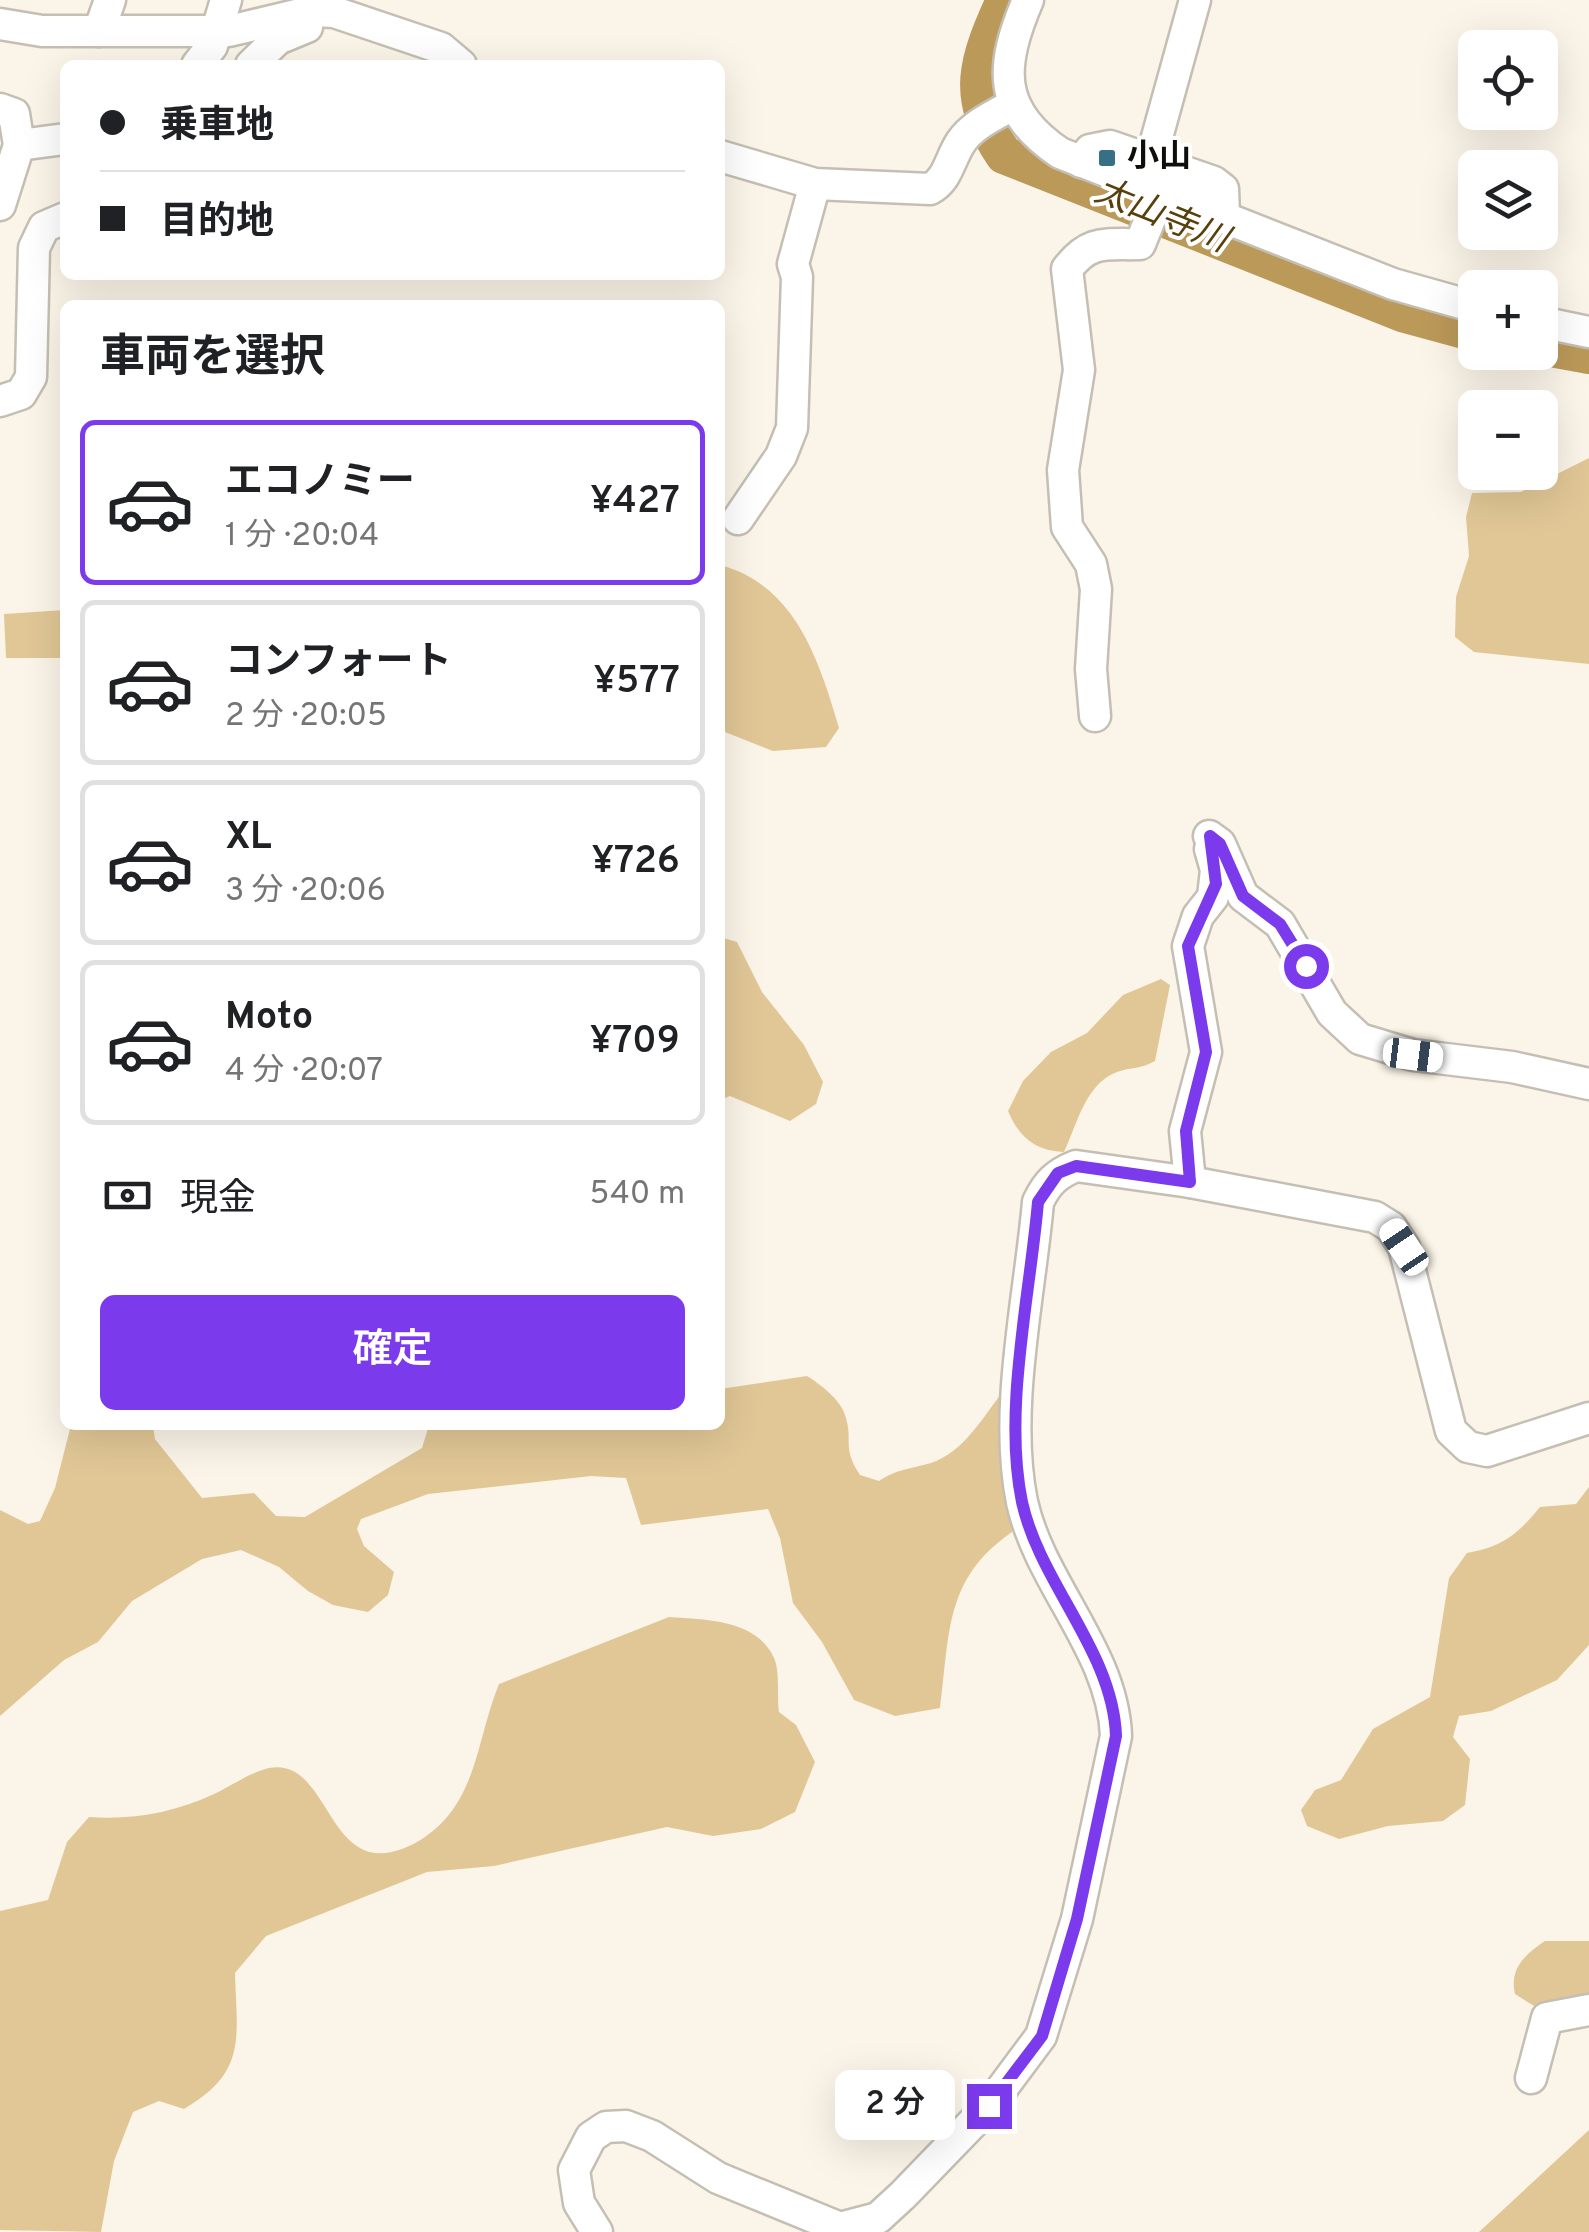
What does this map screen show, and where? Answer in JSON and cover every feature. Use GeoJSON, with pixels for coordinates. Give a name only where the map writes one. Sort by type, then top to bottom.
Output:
{"type":"FeatureCollection","features":[{"type":"Feature","properties":{"kind":"street"},"geometry":{"type":"LineString","coordinates":[[99,31],[110,0]]}},
{"type":"Feature","properties":{"kind":"street"},"geometry":{"type":"LineString","coordinates":[[202,60],[212,46],[226,0]]}},
{"type":"Feature","properties":{"kind":"street"},"geometry":{"type":"LineString","coordinates":[[1028,0],[1008,59],[1014,104],[1032,134],[1060,154],[1156,205],[1224,215],[1393,284],[1458,302]]}},
{"type":"Feature","properties":{"kind":"street"},"geometry":{"type":"LineString","coordinates":[[1151,159],[1195,0]]}},
{"type":"Feature","properties":{"kind":"street"},"geometry":{"type":"LineString","coordinates":[[0,24],[42,31],[216,31],[313,11],[334,12],[441,48],[456,60]]}},
{"type":"Feature","properties":{"kind":"street"},"geometry":{"type":"LineString","coordinates":[[257,60],[278,38],[302,28],[322,26],[424,60]]}},
{"type":"Feature","properties":{"kind":"street"},"geometry":{"type":"LineString","coordinates":[[725,157],[816,184],[930,188],[939,184],[962,140],[1014,104]]}},
{"type":"Feature","properties":{"kind":"street"},"geometry":{"type":"LineString","coordinates":[[0,109],[14,114],[18,120],[19,146],[0,205]]}},
{"type":"Feature","properties":{"kind":"street"},"geometry":{"type":"LineString","coordinates":[[19,146],[60,141]]}},
{"type":"Feature","properties":{"kind":"street"},"geometry":{"type":"LineString","coordinates":[[1081,162],[1101,144],[1151,159],[1223,188],[1224,215]]}},
{"type":"Feature","properties":{"kind":"street"},"geometry":{"type":"LineString","coordinates":[[738,519],[781,456],[792,428],[797,277],[793,264],[816,184]]}},
{"type":"Feature","properties":{"kind":"street"},"geometry":{"type":"LineString","coordinates":[[1095,716],[1091,670],[1096,589],[1091,564],[1067,526],[1063,470],[1079,370],[1066,268],[1082,249],[1094,245],[1140,244],[1156,205]]}},
{"type":"Feature","properties":{"kind":"street"},"geometry":{"type":"LineString","coordinates":[[0,401],[21,394],[31,377],[34,248],[44,227],[60,220]]}},
{"type":"Feature","properties":{"kind":"street"},"geometry":{"type":"LineString","coordinates":[[1558,326],[1589,332]]}},
{"type":"Feature","properties":{"kind":"street"},"geometry":{"type":"LineString","coordinates":[[1190,1182],[1186,1131],[1206,1052],[1188,946],[1216,884],[1210,836],[1220,844],[1243,896],[1280,924],[1332,1013],[1360,1039],[1413,1055],[1512,1067],[1589,1084]]}},
{"type":"Feature","properties":{"kind":"street"},"geometry":{"type":"LineString","coordinates":[[598,2232],[578,2204],[574,2170],[591,2137],[606,2127],[626,2126],[652,2136],[718,2178],[820,2223],[840,2228],[868,2223],[916,2182],[989,2106],[1042,2036],[1077,1919],[1116,1736],[1115,1710],[1106,1684],[1042,1562],[1022,1501],[1017,1424],[1038,1202],[1058,1173],[1076,1166],[1190,1182],[1353,1212],[1391,1227],[1404,1247],[1451,1431],[1468,1447],[1487,1451],[1589,1418]]}},
{"type":"Feature","properties":{"kind":"street"},"geometry":{"type":"LineString","coordinates":[[1531,2078],[1547,2018],[1589,2010]]}},
{"type":"Feature","properties":{"kind":"shaded area"},"geometry":{"type":"Polygon","coordinates":[[[1589,458],[1589,664],[1474,652],[1455,637],[1456,597],[1469,556],[1466,517],[1472,493],[1558,490],[1558,474],[1589,458]]]}},
{"type":"Feature","properties":{"kind":"shaded area"},"geometry":{"type":"Polygon","coordinates":[[[725,567],[768,589],[786,608],[813,652],[839,728],[826,747],[773,751],[725,732],[725,567]]]}},
{"type":"Feature","properties":{"kind":"shaded area"},"geometry":{"type":"Polygon","coordinates":[[[60,610],[60,658],[6,658],[4,614],[60,610]]]}},
{"type":"Feature","properties":{"kind":"shaded area"},"geometry":{"type":"Polygon","coordinates":[[[725,938],[737,942],[762,992],[804,1045],[823,1082],[816,1104],[790,1121],[730,1096],[725,1098],[725,938]]]}},
{"type":"Feature","properties":{"kind":"shaded area"},"geometry":{"type":"Polygon","coordinates":[[[1161,979],[1170,985],[1155,1061],[1117,1072],[1097,1086],[1083,1106],[1064,1152],[1029,1141],[1008,1111],[1023,1081],[1051,1052],[1087,1033],[1123,995],[1161,979]]]}},
{"type":"Feature","properties":{"kind":"shaded area"},"geometry":{"type":"Polygon","coordinates":[[[807,1376],[843,1409],[849,1450],[860,1475],[879,1481],[953,1451],[1004,1390],[1013,1403],[1012,1532],[973,1569],[962,1589],[949,1632],[940,1708],[895,1716],[854,1700],[822,1642],[793,1603],[780,1538],[768,1509],[641,1525],[626,1478],[591,1476],[428,1494],[361,1519],[357,1529],[364,1546],[394,1572],[388,1595],[368,1612],[333,1605],[279,1567],[241,1550],[202,1559],[132,1601],[98,1642],[64,1660],[0,1716],[0,1510],[28,1524],[40,1521],[55,1488],[70,1430],[154,1430],[155,1439],[202,1498],[254,1493],[276,1516],[305,1517],[422,1448],[427,1430],[725,1430],[725,1388],[807,1376]]]}},
{"type":"Feature","properties":{"kind":"shaded area"},"geometry":{"type":"Polygon","coordinates":[[[1589,1487],[1589,1645],[1557,1680],[1491,1711],[1459,1716],[1453,1737],[1470,1759],[1465,1805],[1443,1821],[1388,1826],[1339,1839],[1307,1826],[1301,1810],[1315,1790],[1341,1780],[1373,1729],[1430,1697],[1449,1578],[1467,1553],[1508,1538],[1540,1507],[1576,1504],[1589,1487]]]}},
{"type":"Feature","properties":{"kind":"shaded area"},"geometry":{"type":"Polygon","coordinates":[[[669,1617],[729,1624],[766,1645],[776,1663],[779,1712],[796,1725],[815,1762],[795,1812],[761,1829],[713,1836],[667,1827],[494,1866],[427,1872],[266,1936],[235,1973],[236,2035],[228,2067],[219,2081],[184,2109],[159,2101],[133,2112],[114,2161],[101,2232],[0,2230],[0,1911],[48,1900],[67,1842],[89,1817],[137,1816],[168,1810],[199,1801],[262,1770],[287,1769],[313,1789],[345,1836],[359,1847],[375,1853],[402,1849],[425,1837],[456,1805],[473,1768],[499,1684],[669,1617]]]}},
{"type":"Feature","properties":{"kind":"shaded area"},"geometry":{"type":"Polygon","coordinates":[[[1545,1941],[1589,1941],[1589,2005],[1539,2009],[1515,1994],[1514,1977],[1520,1963],[1545,1941]]]}},
{"type":"Feature","properties":{"kind":"shaded area"},"geometry":{"type":"Polygon","coordinates":[[[1589,2130],[1589,2232],[1479,2232],[1589,2130]]]}},
{"type":"Feature","properties":{"kind":"waterway","name":"太山寺川"},"geometry":{"type":"LineString","coordinates":[[1005,0],[988,41],[979,78],[983,114],[1004,155],[1405,314],[1458,328]]}},
{"type":"Feature","properties":{"kind":"waterway","name":"太山寺川"},"geometry":{"type":"LineString","coordinates":[[1558,349],[1589,355]]}},
{"type":"Feature","properties":{"kind":"place","name":"小山"},"geometry":{"type":"Point","coordinates":[1107,158]}},
{"type":"Feature","properties":{"kind":"route"},"geometry":{"type":"LineString","coordinates":[[989,2106],[1024,2065],[1042,2036],[1077,1919],[1116,1736],[1115,1710],[1106,1684],[1042,1562],[1022,1501],[1017,1424],[1038,1202],[1045,1186],[1058,1173],[1076,1166],[1190,1182],[1186,1131],[1204,1071],[1206,1035],[1188,946],[1198,916],[1213,896],[1216,884],[1210,836],[1220,844],[1243,896],[1280,924],[1306,966]]}}]}
